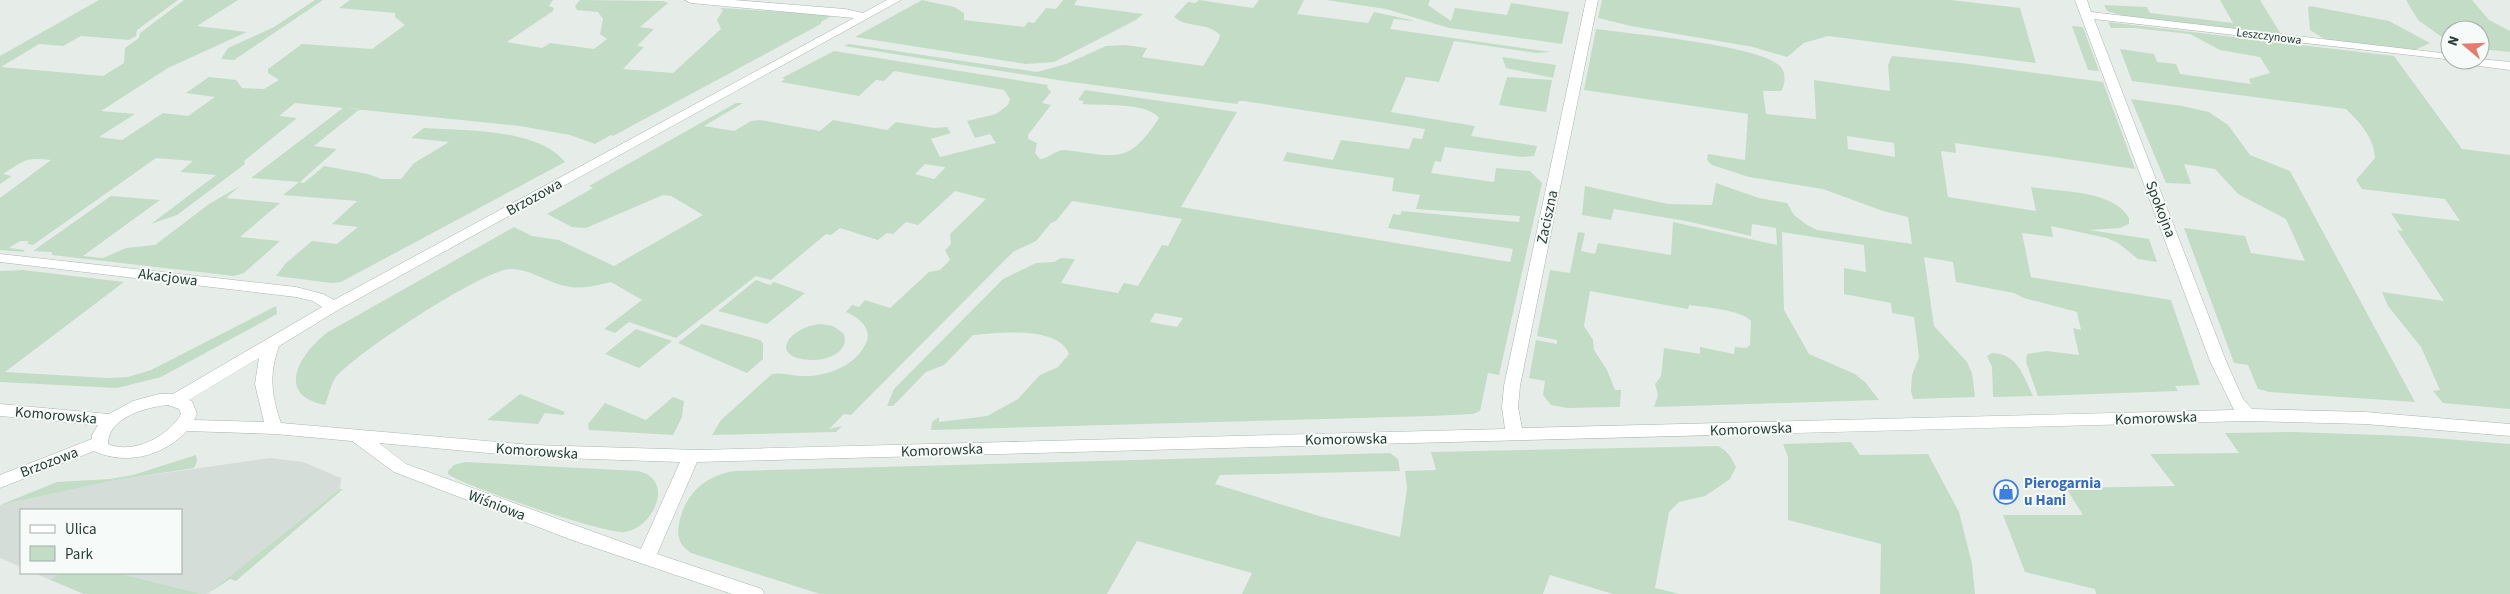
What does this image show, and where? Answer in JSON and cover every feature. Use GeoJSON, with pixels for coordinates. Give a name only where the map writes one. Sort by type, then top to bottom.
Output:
{"type":"FeatureCollection","features":[{"type":"Feature","properties":{"kind":"street"},"geometry":{"type":"LineString","coordinates":[[691,0],[845,12],[864,17]]}},
{"type":"Feature","properties":{"kind":"street","name":"Brzozowa"},"geometry":{"type":"LineString","coordinates":[[176,400],[333,307],[895,0]]}},
{"type":"Feature","properties":{"kind":"street","name":"Zaciszna"},"geometry":{"type":"LineString","coordinates":[[1515,435],[1510,407],[1512,386],[1592,0]]}},
{"type":"Feature","properties":{"kind":"street","name":"Spokojna"},"geometry":{"type":"LineString","coordinates":[[2082,0],[2218,361],[2236,401],[2247,415]]}},
{"type":"Feature","properties":{"kind":"street","name":"Leszczynowa"},"geometry":{"type":"LineString","coordinates":[[2088,15],[2440,57]]}},
{"type":"Feature","properties":{"kind":"street"},"geometry":{"type":"LineString","coordinates":[[2490,63],[2510,66]]}},
{"type":"Feature","properties":{"kind":"street","name":"Akacjowa"},"geometry":{"type":"LineString","coordinates":[[0,258],[296,292],[318,297],[333,307]]}},
{"type":"Feature","properties":{"kind":"street"},"geometry":{"type":"LineString","coordinates":[[273,341],[262,379],[264,401],[275,428]]}},
{"type":"Feature","properties":{"kind":"street"},"geometry":{"type":"LineString","coordinates":[[161,400],[176,400],[186,405],[189,409],[189,414],[184,425],[163,441],[135,452],[110,452],[100,448],[100,435],[112,420],[144,404],[161,400]]}},
{"type":"Feature","properties":{"kind":"street","name":"Komorowska"},"geometry":{"type":"LineString","coordinates":[[0,410],[112,420]]}},
{"type":"Feature","properties":{"kind":"street","name":"Komorowska"},"geometry":{"type":"LineString","coordinates":[[184,425],[275,428],[532,451],[691,456],[2247,415],[2365,418],[2510,430]]}},
{"type":"Feature","properties":{"kind":"street","name":"Wiśniowa"},"geometry":{"type":"LineString","coordinates":[[356,435],[400,468],[569,532],[755,594]]}},
{"type":"Feature","properties":{"kind":"street","name":"Brzozowa"},"geometry":{"type":"LineString","coordinates":[[0,482],[33,467],[99,443]]}},
{"type":"Feature","properties":{"kind":"street"},"geometry":{"type":"LineString","coordinates":[[646,557],[691,456]]}},
{"type":"Feature","properties":{"kind":"shaded area"},"geometry":{"type":"Polygon","coordinates":[[[270,458],[303,462],[341,478],[340,489],[207,594],[84,594],[36,574],[182,574],[182,509],[20,509],[20,567],[0,558],[0,505],[116,480],[270,458]]]}},
{"type":"Feature","properties":{"kind":"green space"},"geometry":{"type":"Polygon","coordinates":[[[99,0],[178,0],[137,30],[136,36],[129,40],[81,36],[63,46],[39,44],[1,67],[103,76],[124,63],[125,48],[139,38],[140,33],[184,0],[238,0],[197,26],[247,32],[168,68],[101,111],[135,114],[99,137],[122,140],[163,113],[188,116],[215,97],[186,93],[209,77],[236,80],[242,88],[264,89],[279,80],[268,73],[268,69],[302,44],[372,49],[405,25],[395,17],[395,13],[339,8],[350,0],[553,0],[549,6],[554,8],[553,11],[507,42],[542,48],[550,43],[594,49],[607,39],[600,34],[603,19],[598,12],[577,10],[575,6],[580,0],[663,1],[668,3],[640,27],[654,29],[637,46],[644,47],[623,69],[673,73],[721,29],[717,20],[723,10],[720,9],[722,8],[833,15],[821,22],[821,24],[595,144],[570,135],[520,126],[295,103],[279,116],[297,118],[244,161],[245,164],[177,215],[151,224],[216,175],[180,172],[193,161],[156,158],[33,245],[27,244],[29,241],[20,241],[9,248],[25,250],[23,252],[0,250],[0,198],[51,160],[30,159],[21,163],[3,174],[12,176],[0,184],[0,56],[99,0]]]}},
{"type":"Feature","properties":{"kind":"green space"},"geometry":{"type":"Polygon","coordinates":[[[315,0],[323,0],[234,60],[221,59],[228,48],[274,27],[315,0]]]}},
{"type":"Feature","properties":{"kind":"green space"},"geometry":{"type":"Polygon","coordinates":[[[922,0],[954,7],[964,13],[964,20],[1024,27],[1028,22],[1034,23],[1046,8],[1056,9],[1063,0],[1077,0],[1074,5],[1143,14],[1136,20],[1054,62],[1026,64],[855,37],[922,0]]]}},
{"type":"Feature","properties":{"kind":"green space"},"geometry":{"type":"Polygon","coordinates":[[[1199,0],[1253,8],[1259,0],[1304,0],[1297,14],[1368,23],[1374,12],[1416,21],[1394,19],[1390,29],[1551,52],[1536,53],[1454,41],[1439,82],[1406,77],[1391,112],[1475,126],[1471,136],[1537,146],[1534,156],[1522,157],[1445,147],[1441,162],[1435,161],[1431,173],[1494,182],[1496,168],[1530,171],[1542,183],[1499,375],[1488,373],[1480,411],[1473,414],[1430,416],[931,430],[932,422],[939,417],[939,422],[987,416],[1018,399],[1040,375],[1058,367],[1069,354],[1063,345],[1053,339],[1040,335],[1011,332],[973,335],[944,365],[926,372],[893,406],[887,406],[894,389],[1003,279],[1036,263],[1054,262],[1061,258],[1075,259],[1061,283],[1118,293],[1124,283],[1138,286],[1162,245],[1168,246],[1182,219],[1072,201],[1036,241],[1013,252],[851,415],[844,414],[829,429],[842,426],[836,432],[712,435],[721,420],[772,374],[812,376],[822,374],[841,368],[857,356],[867,340],[867,330],[859,319],[846,312],[852,305],[859,307],[865,300],[890,308],[929,272],[940,270],[950,260],[945,250],[951,244],[950,234],[986,199],[955,191],[918,225],[906,222],[893,234],[887,233],[878,240],[840,228],[831,235],[826,234],[771,280],[756,276],[676,338],[629,322],[615,333],[604,329],[642,300],[611,282],[586,287],[570,287],[554,283],[532,273],[509,269],[494,273],[445,299],[363,353],[334,380],[325,405],[309,400],[300,392],[296,383],[301,362],[328,332],[514,227],[532,236],[559,240],[614,266],[703,215],[671,196],[663,195],[586,228],[572,227],[547,214],[593,188],[589,186],[736,103],[743,103],[704,126],[734,131],[751,121],[760,120],[820,131],[833,120],[887,130],[896,122],[934,128],[947,127],[951,133],[931,139],[940,157],[996,143],[990,134],[975,138],[967,121],[996,114],[1008,105],[1010,99],[1004,90],[894,71],[884,81],[876,80],[859,96],[781,82],[785,79],[782,78],[834,51],[1048,85],[1047,87],[1051,92],[1042,103],[1051,105],[1028,135],[1028,139],[1037,143],[1035,153],[1040,159],[1062,150],[1109,155],[1129,151],[1148,133],[1159,118],[1145,109],[1135,107],[1082,104],[1084,101],[1078,100],[1085,90],[1237,112],[1181,207],[1510,262],[1513,249],[1388,228],[1393,214],[1400,215],[1402,211],[1519,222],[1520,216],[1416,209],[1420,195],[1392,191],[1394,178],[1283,161],[1287,152],[1333,160],[1341,140],[1409,149],[1413,138],[1422,139],[1425,129],[1244,101],[1239,101],[1237,104],[1064,81],[844,46],[849,44],[1037,72],[1066,64],[1106,46],[1125,45],[1147,48],[1142,57],[1203,66],[1218,42],[1220,35],[1209,28],[1185,23],[1174,17],[1188,2],[1195,3],[1199,0]],[[925,164],[915,174],[934,179],[945,168],[945,167],[925,164]],[[1155,313],[1150,322],[1177,327],[1183,318],[1155,313]]]}},
{"type":"Feature","properties":{"kind":"green space"},"geometry":{"type":"Polygon","coordinates":[[[1326,0],[1430,0],[1428,5],[1451,21],[1455,8],[1507,15],[1511,3],[1569,12],[1562,44],[1449,28],[1386,9],[1326,0]]]}},
{"type":"Feature","properties":{"kind":"green space"},"geometry":{"type":"Polygon","coordinates":[[[1602,0],[1951,0],[2020,8],[2036,63],[1828,36],[1804,43],[1787,57],[1753,47],[1631,26],[1598,18],[1602,0]]]}},
{"type":"Feature","properties":{"kind":"green space"},"geometry":{"type":"Polygon","coordinates":[[[2220,0],[2260,0],[2281,34],[2124,16],[2107,11],[2104,5],[2147,7],[2150,13],[2233,23],[2220,0]]]}},
{"type":"Feature","properties":{"kind":"green space"},"geometry":{"type":"Polygon","coordinates":[[[2406,0],[2472,0],[2489,20],[2440,20],[2440,36],[2418,20],[2406,0]]]}},
{"type":"Feature","properties":{"kind":"green space"},"geometry":{"type":"Polygon","coordinates":[[[2310,6],[2389,21],[2430,43],[2415,50],[2326,40],[2310,30],[2308,8],[2310,6]]]}},
{"type":"Feature","properties":{"kind":"green space"},"geometry":{"type":"Polygon","coordinates":[[[2490,21],[2510,31],[2510,52],[2490,50],[2490,21]]]}},
{"type":"Feature","properties":{"kind":"green space"},"geometry":{"type":"Polygon","coordinates":[[[2108,22],[2394,56],[2462,149],[2510,155],[2510,409],[2443,403],[2433,391],[2440,390],[2421,347],[2388,306],[2382,292],[2444,301],[2397,230],[2403,231],[2391,213],[2460,221],[2445,199],[2362,189],[2356,180],[2375,158],[2374,150],[2365,131],[2346,109],[2132,81],[2120,49],[2154,54],[2157,62],[2176,64],[2180,74],[2251,84],[2249,79],[2270,73],[2260,57],[2220,50],[2190,34],[2134,28],[2111,28],[2108,22]]]}},
{"type":"Feature","properties":{"kind":"green space"},"geometry":{"type":"Polygon","coordinates":[[[2072,26],[2083,27],[2099,71],[2088,70],[2072,26]]]}},
{"type":"Feature","properties":{"kind":"green space"},"geometry":{"type":"Polygon","coordinates":[[[1596,29],[1722,46],[1768,59],[1780,66],[1785,78],[1781,91],[1763,91],[1766,114],[1816,119],[1814,80],[1890,91],[1888,65],[1892,56],[2103,82],[2135,169],[1955,143],[1956,153],[1941,151],[1948,197],[2036,211],[2031,187],[2099,197],[2112,202],[2122,209],[2129,218],[2129,224],[2120,228],[2089,230],[2149,239],[2157,262],[2138,259],[2118,243],[2107,238],[2051,226],[2053,237],[2022,233],[2031,277],[2171,300],[2200,385],[2175,386],[2178,391],[2038,396],[2026,362],[2027,354],[2046,351],[2079,355],[2073,328],[2081,330],[2077,312],[2024,298],[2014,293],[1956,282],[1953,262],[1924,257],[1934,326],[1967,362],[1972,373],[1975,397],[1913,399],[1911,391],[1912,375],[1919,357],[1914,317],[1892,313],[1891,303],[1844,294],[1844,268],[1866,272],[1864,245],[1782,232],[1784,310],[1809,354],[1855,374],[1865,382],[1879,400],[1654,407],[1658,395],[1655,384],[1661,376],[1664,348],[1700,354],[1700,347],[1734,354],[1735,347],[1746,348],[1750,345],[1751,321],[1740,314],[1722,310],[1689,305],[1688,309],[1590,291],[1584,326],[1593,340],[1594,350],[1607,370],[1615,390],[1621,390],[1620,407],[1567,408],[1551,405],[1543,395],[1545,381],[1529,378],[1536,340],[1557,344],[1557,340],[1537,336],[1550,270],[1570,273],[1578,232],[1585,233],[1581,251],[1595,254],[1598,243],[1671,255],[1673,222],[1777,245],[1776,228],[1752,224],[1751,236],[1686,221],[1614,209],[1611,220],[1582,215],[1585,186],[1668,204],[1712,205],[1716,183],[1759,198],[1787,203],[1794,215],[1817,230],[1912,244],[1908,217],[1883,211],[1823,189],[1749,177],[1712,165],[1707,160],[1708,154],[1745,160],[1748,114],[1584,90],[1596,29]],[[1847,136],[1848,149],[1895,157],[1894,143],[1847,136]]]}},
{"type":"Feature","properties":{"kind":"green space"},"geometry":{"type":"Polygon","coordinates":[[[1502,57],[1556,65],[1553,78],[1506,68],[1502,57]]]}},
{"type":"Feature","properties":{"kind":"green space"},"geometry":{"type":"Polygon","coordinates":[[[1507,77],[1552,80],[1546,112],[1499,105],[1507,77]]]}},
{"type":"Feature","properties":{"kind":"green space"},"geometry":{"type":"Polygon","coordinates":[[[2131,99],[2209,112],[2228,125],[2250,155],[2290,171],[2415,402],[2269,392],[2258,389],[2248,365],[2234,363],[2184,228],[2245,236],[2251,253],[2305,261],[2286,219],[2238,194],[2215,169],[2184,164],[2191,184],[2166,183],[2131,99]]]}},
{"type":"Feature","properties":{"kind":"green space"},"geometry":{"type":"Polygon","coordinates":[[[343,108],[360,109],[314,146],[337,149],[300,182],[304,183],[324,166],[368,174],[382,179],[401,179],[414,163],[449,142],[411,138],[424,128],[480,131],[519,137],[553,151],[565,162],[341,282],[332,283],[276,276],[285,264],[312,241],[337,244],[358,227],[332,224],[357,201],[283,195],[299,182],[251,178],[343,108]]]}},
{"type":"Feature","properties":{"kind":"green space"},"geometry":{"type":"Polygon","coordinates":[[[240,186],[226,198],[280,203],[240,237],[280,241],[244,273],[234,276],[52,255],[52,252],[33,251],[111,196],[160,200],[83,256],[103,258],[126,248],[155,245],[209,204],[240,186]]]}},
{"type":"Feature","properties":{"kind":"green space"},"geometry":{"type":"Polygon","coordinates":[[[23,270],[124,282],[5,372],[108,378],[128,377],[151,370],[276,306],[277,314],[161,377],[117,388],[0,382],[0,271],[23,270]]]}},
{"type":"Feature","properties":{"kind":"green space"},"geometry":{"type":"Polygon","coordinates":[[[756,280],[770,285],[774,282],[805,293],[767,324],[718,311],[756,280]]]}},
{"type":"Feature","properties":{"kind":"green space"},"geometry":{"type":"Polygon","coordinates":[[[702,324],[760,340],[763,343],[763,359],[747,373],[678,343],[702,324]]]}},
{"type":"Feature","properties":{"kind":"green space"},"geometry":{"type":"Polygon","coordinates":[[[821,324],[833,326],[844,334],[844,345],[837,353],[825,358],[812,360],[800,359],[790,355],[786,348],[793,335],[804,328],[821,324]]]}},
{"type":"Feature","properties":{"kind":"green space"},"geometry":{"type":"Polygon","coordinates":[[[636,329],[672,341],[639,368],[605,354],[636,329]]]}},
{"type":"Feature","properties":{"kind":"green space"},"geometry":{"type":"Polygon","coordinates":[[[1992,353],[2008,357],[2019,367],[2033,396],[1993,397],[1992,367],[1987,356],[1992,353]]]}},
{"type":"Feature","properties":{"kind":"green space"},"geometry":{"type":"Polygon","coordinates":[[[520,394],[565,412],[563,415],[545,413],[538,424],[487,420],[520,394]]]}},
{"type":"Feature","properties":{"kind":"green space"},"geometry":{"type":"Polygon","coordinates":[[[673,397],[684,401],[682,417],[673,435],[589,430],[588,424],[605,403],[646,420],[673,397]]]}},
{"type":"Feature","properties":{"kind":"green space"},"geometry":{"type":"Polygon","coordinates":[[[2293,432],[2408,436],[2510,444],[2510,594],[2096,594],[2095,589],[2025,572],[2003,515],[2083,515],[2066,488],[2175,486],[2150,454],[2239,453],[2225,433],[2293,432]]]}},
{"type":"Feature","properties":{"kind":"green space"},"geometry":{"type":"Polygon","coordinates":[[[1851,442],[1860,455],[1928,454],[1959,512],[1972,564],[1975,594],[1880,594],[1881,544],[1788,520],[1788,457],[1783,444],[1851,442]]]}},
{"type":"Feature","properties":{"kind":"green space"},"geometry":{"type":"Polygon","coordinates":[[[1718,446],[1729,455],[1736,467],[1730,479],[1705,496],[1679,502],[1669,512],[1655,588],[1680,594],[1613,594],[1550,575],[1543,594],[1242,594],[1252,573],[1137,541],[1107,594],[820,594],[691,553],[683,546],[678,534],[683,509],[693,493],[716,476],[735,471],[1390,453],[1398,459],[1400,471],[1220,475],[1215,484],[1319,516],[1400,537],[1407,488],[1405,471],[1436,470],[1431,452],[1718,446]]]}},
{"type":"Feature","properties":{"kind":"green space"},"geometry":{"type":"Polygon","coordinates":[[[196,455],[197,461],[194,468],[116,480],[0,505],[57,482],[110,479],[133,475],[196,455]]]}},
{"type":"Feature","properties":{"kind":"green space"},"geometry":{"type":"Polygon","coordinates":[[[465,462],[638,471],[649,476],[656,483],[658,492],[657,503],[652,513],[636,528],[625,532],[613,531],[536,509],[480,489],[448,474],[448,471],[454,465],[465,462]]]}},
{"type":"Feature","properties":{"kind":"green space"},"geometry":{"type":"Polygon","coordinates":[[[340,489],[343,489],[236,581],[230,579],[207,594],[340,489]]]}},
{"type":"Feature","properties":{"kind":"green space"},"geometry":{"type":"Polygon","coordinates":[[[59,574],[120,574],[201,594],[84,594],[51,580],[59,574]]]}},
{"type":"Feature","properties":{"kind":"place","name":"Pierogarnia u Hani"},"geometry":{"type":"Point","coordinates":[2006,492]}}]}
